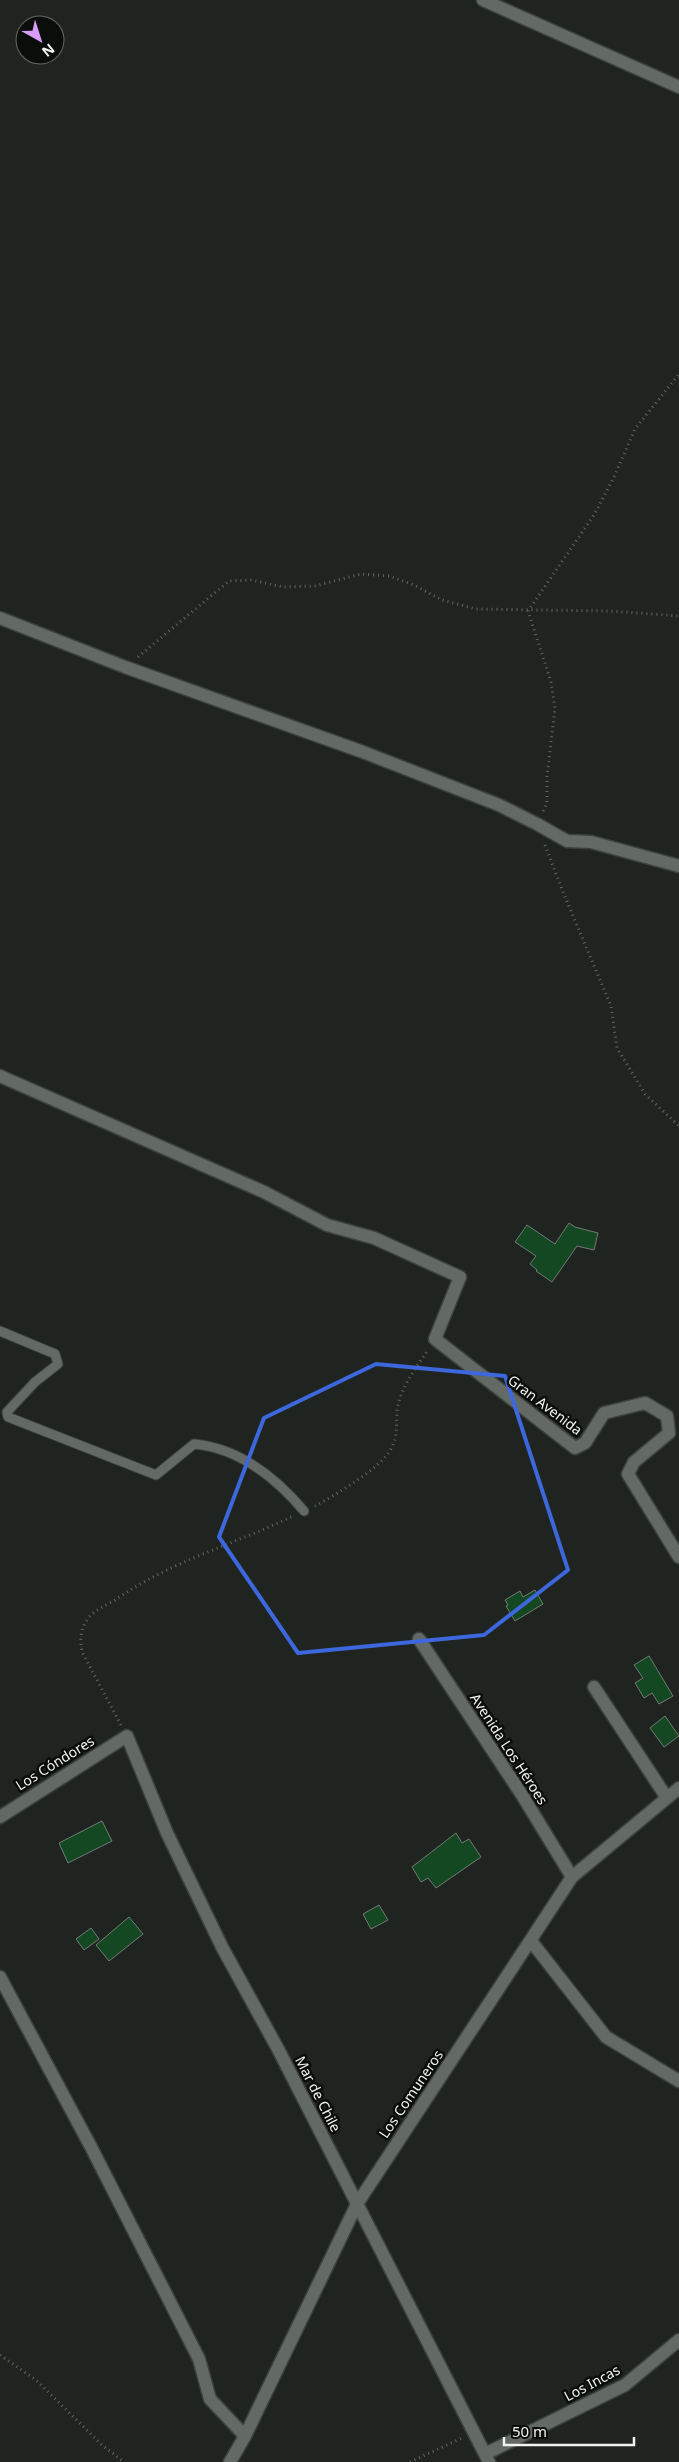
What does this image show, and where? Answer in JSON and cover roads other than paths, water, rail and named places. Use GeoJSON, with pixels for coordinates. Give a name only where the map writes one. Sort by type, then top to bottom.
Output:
{"type":"FeatureCollection","features":[{"type":"Feature","properties":{"kind":"street"},"geometry":{"type":"LineString","coordinates":[[483,0],[679,88]]}},
{"type":"Feature","properties":{"kind":"street"},"geometry":{"type":"LineString","coordinates":[[0,618],[126,667],[362,752],[499,805],[567,841],[591,842],[679,866]]}},
{"type":"Feature","properties":{"kind":"street","name":"Gran Avenida"},"geometry":{"type":"LineString","coordinates":[[0,1076],[264,1192],[328,1225],[374,1238],[460,1277],[435,1339],[575,1448],[585,1443],[604,1413],[644,1403],[667,1416],[669,1432],[634,1462],[628,1474],[679,1557]]}},
{"type":"Feature","properties":{"kind":"street","name":"Avenida Los Héroes"},"geometry":{"type":"LineString","coordinates":[[419,1638],[522,1796],[572,1877]]}},
{"type":"Feature","properties":{"kind":"street"},"geometry":{"type":"LineString","coordinates":[[594,1687],[667,1798]]}},
{"type":"Feature","properties":{"kind":"street","name":"Los Cóndores"},"geometry":{"type":"LineString","coordinates":[[0,1816],[127,1736]]}},
{"type":"Feature","properties":{"kind":"street","name":"Mar de Chile"},"geometry":{"type":"LineString","coordinates":[[127,1736],[167,1833],[222,1947],[278,2049],[487,2458]]}},
{"type":"Feature","properties":{"kind":"street","name":"Los Comuneros"},"geometry":{"type":"LineString","coordinates":[[230,2462],[245,2436],[357,2204],[572,1877],[679,1788]]}},
{"type":"Feature","properties":{"kind":"street"},"geometry":{"type":"LineString","coordinates":[[531,1941],[606,2037],[679,2081]]}},
{"type":"Feature","properties":{"kind":"street"},"geometry":{"type":"LineString","coordinates":[[0,1977],[91,2147],[199,2359],[210,2399],[245,2436]]}},
{"type":"Feature","properties":{"kind":"street","name":"Los Incas"},"geometry":{"type":"LineString","coordinates":[[487,2458],[625,2385],[679,2340]]}},
{"type":"Feature","properties":{"kind":"lane"},"geometry":{"type":"LineString","coordinates":[[0,1331],[56,1354],[58,1364],[35,1382],[7,1412],[8,1417],[156,1475],[194,1444],[206,1445],[254,1464],[284,1488],[304,1511]]}}]}
